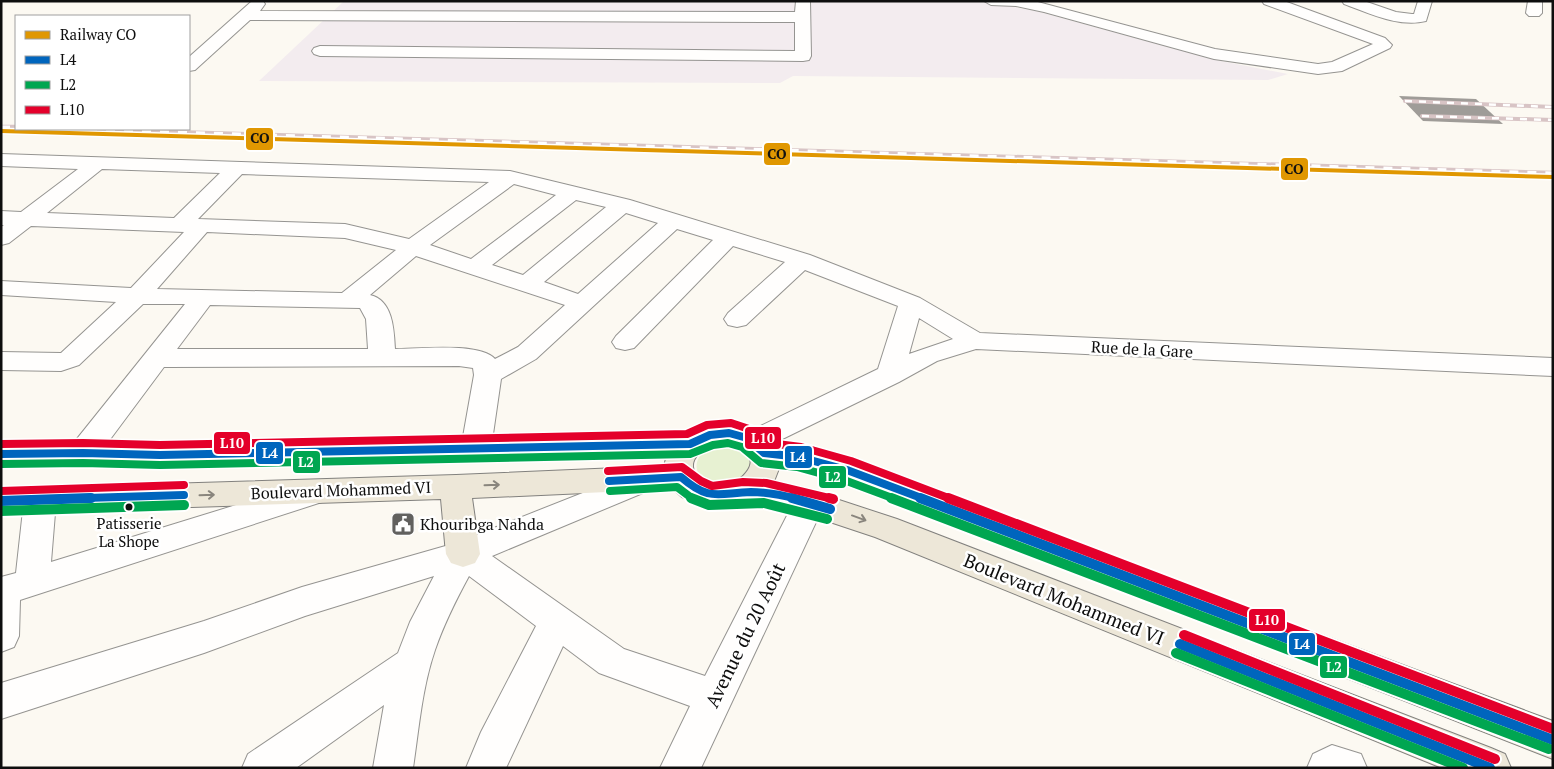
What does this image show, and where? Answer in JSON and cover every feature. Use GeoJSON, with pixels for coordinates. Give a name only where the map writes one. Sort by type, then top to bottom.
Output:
{"type":"FeatureCollection","features":[{"type":"Feature","properties":{"kind":"main road"},"geometry":{"type":"LineString","coordinates":[[684,460],[705,436],[722,432],[740,434],[759,447],[847,470],[1553,740]]}},
{"type":"Feature","properties":{"kind":"main road"},"geometry":{"type":"LineString","coordinates":[[684,460],[691,488],[707,495],[725,496],[743,492],[753,487],[766,470],[766,462],[759,447]]}},
{"type":"Feature","properties":{"kind":"main road"},"geometry":{"type":"LineString","coordinates":[[1,454],[170,455],[476,448],[684,460]]}},
{"type":"Feature","properties":{"kind":"main road","name":"Boulevard Mohammed VI"},"geometry":{"type":"LineString","coordinates":[[14,502],[648,479],[684,460]]}},
{"type":"Feature","properties":{"kind":"main road"},"geometry":{"type":"LineString","coordinates":[[456,487],[458,521],[463,554]]}},
{"type":"Feature","properties":{"kind":"main road","name":"Boulevard Mohammed VI"},"geometry":{"type":"LineString","coordinates":[[743,492],[779,496],[809,503],[886,528],[1491,768]]}},
{"type":"Feature","properties":{"kind":"street"},"geometry":{"type":"LineString","coordinates":[[190,65],[261,1]]}},
{"type":"Feature","properties":{"kind":"street"},"geometry":{"type":"LineString","coordinates":[[320,51],[803,56],[804,1]]}},
{"type":"Feature","properties":{"kind":"street"},"geometry":{"type":"LineString","coordinates":[[991,1],[1016,2],[1046,8],[1214,54],[1318,68],[1336,67],[1384,45],[1322,20],[1271,5]]}},
{"type":"Feature","properties":{"kind":"street"},"geometry":{"type":"LineString","coordinates":[[1304,1],[1392,30]]}},
{"type":"Feature","properties":{"kind":"street"},"geometry":{"type":"LineString","coordinates":[[1349,1],[1401,18],[1413,19],[1421,18],[1425,1]]}},
{"type":"Feature","properties":{"kind":"street"},"geometry":{"type":"LineString","coordinates":[[1271,5],[1296,24],[1322,20]]}},
{"type":"Feature","properties":{"kind":"street"},"geometry":{"type":"LineString","coordinates":[[244,15],[803,17]]}},
{"type":"Feature","properties":{"kind":"street"},"geometry":{"type":"LineString","coordinates":[[1370,38],[1408,24],[1413,19]]}},
{"type":"Feature","properties":{"kind":"street"},"geometry":{"type":"LineString","coordinates":[[1,160],[95,165],[510,177],[573,192],[802,260],[911,303],[975,341]]}},
{"type":"Feature","properties":{"kind":"street"},"geometry":{"type":"LineString","coordinates":[[1,238],[95,165]]}},
{"type":"Feature","properties":{"kind":"street"},"geometry":{"type":"LineString","coordinates":[[1,361],[62,362],[70,359],[137,296],[236,169]]}},
{"type":"Feature","properties":{"kind":"street"},"geometry":{"type":"LineString","coordinates":[[349,300],[413,247],[510,177]]}},
{"type":"Feature","properties":{"kind":"street"},"geometry":{"type":"LineString","coordinates":[[475,267],[573,192]]}},
{"type":"Feature","properties":{"kind":"street"},"geometry":{"type":"LineString","coordinates":[[527,284],[622,206]]}},
{"type":"Feature","properties":{"kind":"street"},"geometry":{"type":"LineString","coordinates":[[1,218],[345,232],[413,247],[582,303]]}},
{"type":"Feature","properties":{"kind":"street"},"geometry":{"type":"LineString","coordinates":[[488,375],[527,353],[673,221]]}},
{"type":"Feature","properties":{"kind":"street"},"geometry":{"type":"LineString","coordinates":[[625,342],[729,237]]}},
{"type":"Feature","properties":{"kind":"street"},"geometry":{"type":"LineString","coordinates":[[737,319],[802,260]]}},
{"type":"Feature","properties":{"kind":"street"},"geometry":{"type":"LineString","coordinates":[[3,289],[137,296],[366,301],[374,306],[379,314],[382,358]]}},
{"type":"Feature","properties":{"kind":"street"},"geometry":{"type":"LineString","coordinates":[[83,453],[203,298]]}},
{"type":"Feature","properties":{"kind":"street"},"geometry":{"type":"LineString","coordinates":[[889,376],[911,303]]}},
{"type":"Feature","properties":{"kind":"street","name":"Rue de la Gare"},"geometry":{"type":"LineString","coordinates":[[759,447],[928,355],[975,341],[1553,367]]}},
{"type":"Feature","properties":{"kind":"street"},"geometry":{"type":"LineString","coordinates":[[157,358],[471,358],[481,360],[486,366],[488,375],[476,448]]}},
{"type":"Feature","properties":{"kind":"street"},"geometry":{"type":"LineString","coordinates":[[1,701],[204,637],[302,602],[463,554],[648,479]]}},
{"type":"Feature","properties":{"kind":"street"},"geometry":{"type":"LineString","coordinates":[[12,589],[320,491]]}},
{"type":"Feature","properties":{"kind":"street"},"geometry":{"type":"LineString","coordinates":[[1,636],[12,589],[14,502]]}},
{"type":"Feature","properties":{"kind":"street","name":"Avenue du 20 Août"},"geometry":{"type":"LineString","coordinates":[[680,768],[809,503]]}},
{"type":"Feature","properties":{"kind":"street"},"geometry":{"type":"LineString","coordinates":[[463,554],[612,661],[714,697]]}},
{"type":"Feature","properties":{"kind":"street"},"geometry":{"type":"LineString","coordinates":[[393,768],[402,704],[412,664],[427,625],[463,554]]}},
{"type":"Feature","properties":{"kind":"street"},"geometry":{"type":"LineString","coordinates":[[486,768],[495,744],[556,622]]}},
{"type":"Feature","properties":{"kind":"street"},"geometry":{"type":"LineString","coordinates":[[262,768],[412,664]]}},
{"type":"Feature","properties":{"kind":"street"},"geometry":{"type":"LineString","coordinates":[[1327,768],[1332,764],[1346,768]]}},
{"type":"Feature","properties":{"kind":"shaded area"},"geometry":{"type":"Polygon","coordinates":[[[344,1],[979,1],[1036,11],[1216,60],[1288,74],[1268,80],[793,76],[780,83],[259,81],[344,1]]]}},
{"type":"Feature","properties":{"kind":"green space"},"geometry":{"type":"Polygon","coordinates":[[[719,445],[730,445],[738,448],[745,452],[752,460],[746,477],[727,485],[716,485],[707,482],[700,476],[697,470],[697,463],[700,456],[708,449],[719,445]]]}},
{"type":"Feature","properties":{"kind":"building"},"geometry":{"type":"Polygon","coordinates":[[[1399,96],[1476,99],[1503,124],[1423,121],[1399,96]]]}},
{"type":"Feature","properties":{"kind":"railway"},"geometry":{"type":"LineString","coordinates":[[1405,101],[1553,107]]}},
{"type":"Feature","properties":{"kind":"railway"},"geometry":{"type":"LineString","coordinates":[[1422,116],[1553,120]]}},
{"type":"Feature","properties":{"kind":"railway"},"geometry":{"type":"LineString","coordinates":[[1,127],[15,127]]}},
{"type":"Feature","properties":{"kind":"railway"},"geometry":{"type":"LineString","coordinates":[[104,130],[1553,173]]}},
{"type":"Feature","properties":{"kind":"rail line","name":"CO"},"geometry":{"type":"LineString","coordinates":[[1,131],[1553,177]]}},
{"type":"Feature","properties":{"kind":"transit line","name":"L10"},"geometry":{"type":"LineString","coordinates":[[1,444],[83,443],[160,445],[687,434],[707,425],[731,423],[752,430],[769,443],[801,447],[851,461],[1553,729]]}},
{"type":"Feature","properties":{"kind":"transit line","name":"L4"},"geometry":{"type":"LineString","coordinates":[[1,454],[83,453],[160,455],[690,444],[710,435],[729,433],[747,438],[764,453],[799,457],[847,470],[1553,740]]}},
{"type":"Feature","properties":{"kind":"transit line","name":"L2"},"geometry":{"type":"LineString","coordinates":[[1,464],[83,463],[160,465],[690,454],[713,445],[728,443],[742,447],[761,463],[797,467],[844,480],[1549,749]]}},
{"type":"Feature","properties":{"kind":"transit line","name":"L10"},"geometry":{"type":"LineString","coordinates":[[608,471],[682,467],[701,481],[712,486],[743,482],[766,483],[833,499]]}},
{"type":"Feature","properties":{"kind":"transit line","name":"L4"},"geometry":{"type":"LineString","coordinates":[[609,481],[681,477],[692,487],[711,495],[720,496],[750,492],[772,494],[830,509]]}},
{"type":"Feature","properties":{"kind":"transit line","name":"L10"},"geometry":{"type":"LineString","coordinates":[[1,491],[184,485]]}},
{"type":"Feature","properties":{"kind":"transit line","name":"L2"},"geometry":{"type":"LineString","coordinates":[[610,491],[677,487],[689,497],[709,505],[764,503],[827,519]]}},
{"type":"Feature","properties":{"kind":"transit line","name":"L4"},"geometry":{"type":"LineString","coordinates":[[1,501],[184,495]]}},
{"type":"Feature","properties":{"kind":"transit line","name":"L2"},"geometry":{"type":"LineString","coordinates":[[1,511],[184,505]]}},
{"type":"Feature","properties":{"kind":"transit line","name":"L10"},"geometry":{"type":"LineString","coordinates":[[1184,635],[1495,759]]}},
{"type":"Feature","properties":{"kind":"transit line","name":"L4"},"geometry":{"type":"LineString","coordinates":[[1180,644],[1490,768]]}},
{"type":"Feature","properties":{"kind":"transit line","name":"L2"},"geometry":{"type":"LineString","coordinates":[[1176,653],[1463,768]]}},
{"type":"Feature","properties":{"kind":"place","name":"Patisserie La Shope"},"geometry":{"type":"Point","coordinates":[129,507]}},
{"type":"Feature","properties":{"kind":"place","name":"Khouribga Nahda"},"geometry":{"type":"Point","coordinates":[403,524]}}]}
